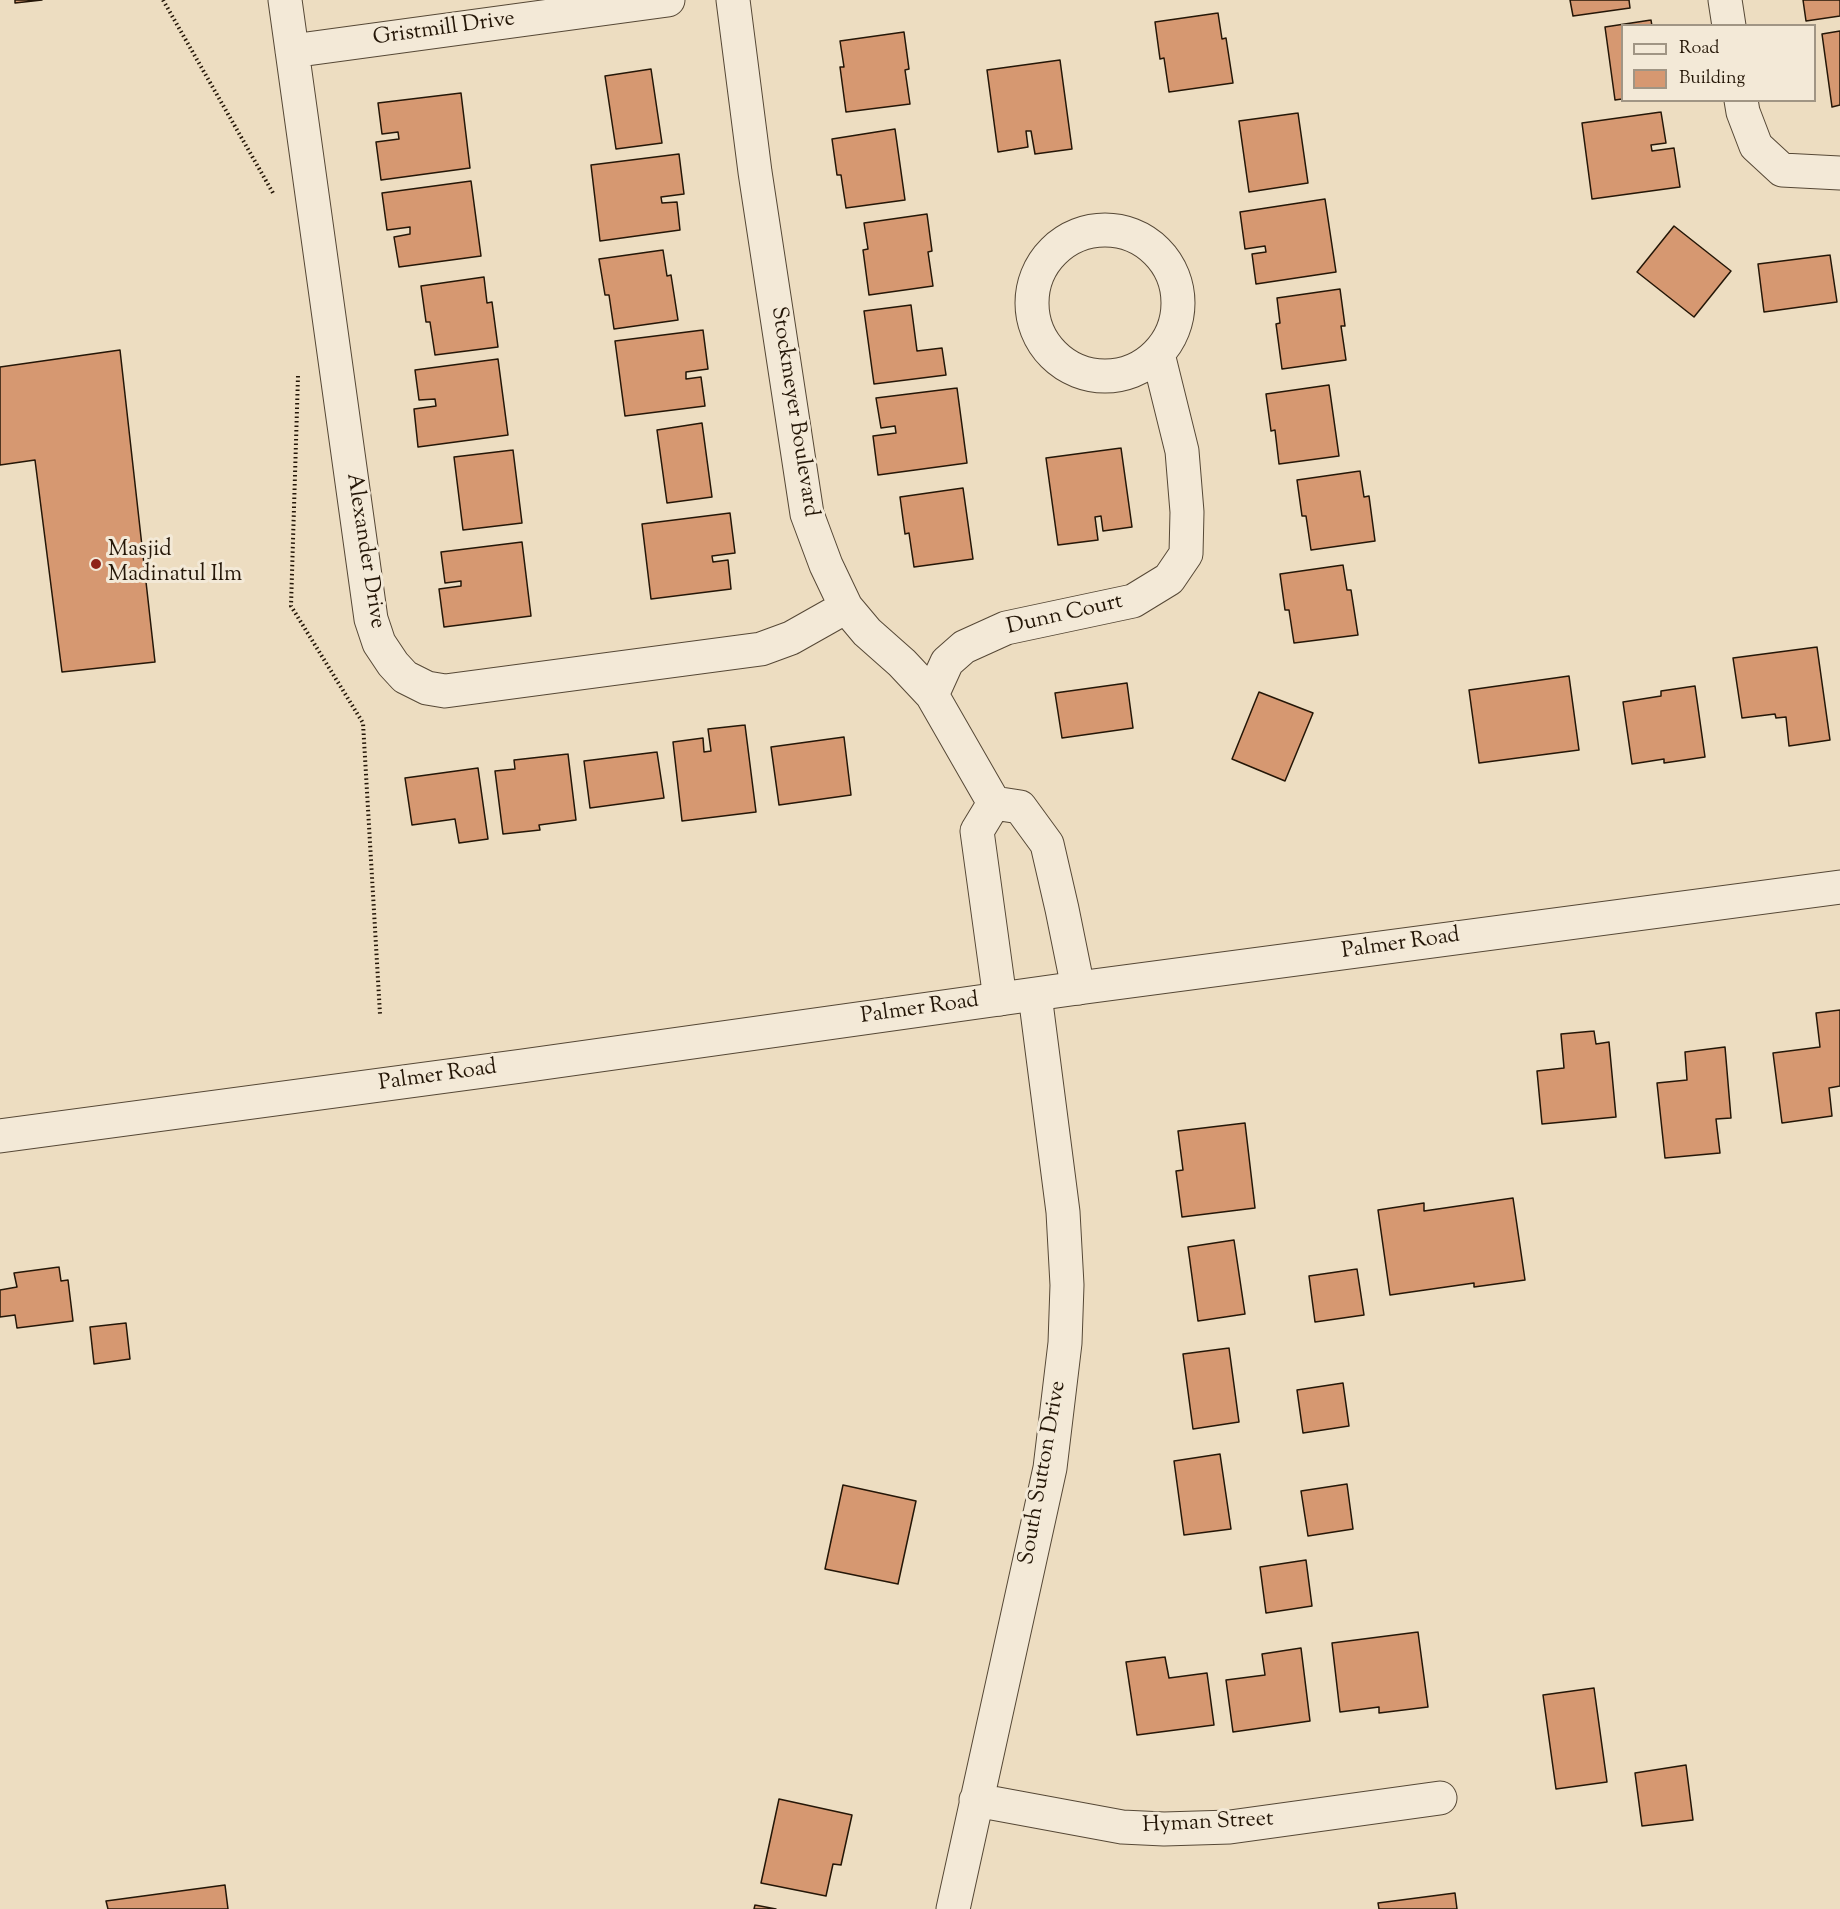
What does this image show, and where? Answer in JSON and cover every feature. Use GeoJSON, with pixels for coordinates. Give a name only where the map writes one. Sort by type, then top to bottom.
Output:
{"type":"FeatureCollection","features":[{"type":"Feature","properties":{"kind":"street","name":"Alexander Drive"},"geometry":{"type":"LineString","coordinates":[[285,0],[371,619],[379,644],[405,677],[427,688],[445,691],[761,649],[791,638],[846,607]]}},
{"type":"Feature","properties":{"kind":"street","name":"Gristmill Drive"},"geometry":{"type":"LineString","coordinates":[[292,51],[668,0]]}},
{"type":"Feature","properties":{"kind":"street","name":"Stockmeyer Boulevard"},"geometry":{"type":"LineString","coordinates":[[733,0],[755,172],[807,514],[826,565],[846,607],[867,632],[932,694],[994,803]]}},
{"type":"Feature","properties":{"kind":"street"},"geometry":{"type":"LineString","coordinates":[[1725,0],[1729,24]]}},
{"type":"Feature","properties":{"kind":"street"},"geometry":{"type":"LineString","coordinates":[[1741,102],[1756,146],[1782,170],[1840,173]]}},
{"type":"Feature","properties":{"kind":"street"},"geometry":{"type":"LineString","coordinates":[[1101,229],[1126,231],[1149,243],[1166,261],[1177,284],[1179,309],[1172,333],[1158,354],[1139,368],[1118,375],[1095,375],[1072,369],[1054,356],[1040,337],[1032,316],[1032,293],[1040,268],[1054,248],[1076,235],[1101,229]]}},
{"type":"Feature","properties":{"kind":"street","name":"Dunn Court"},"geometry":{"type":"LineString","coordinates":[[932,694],[947,662],[964,647],[1006,628],[1133,601],[1169,579],[1186,554],[1187,513],[1182,451],[1158,354]]}},
{"type":"Feature","properties":{"kind":"street"},"geometry":{"type":"LineString","coordinates":[[1000,999],[978,831],[994,803],[1020,807],[1047,844],[1078,988]]}},
{"type":"Feature","properties":{"kind":"street","name":"Palmer Road"},"geometry":{"type":"LineString","coordinates":[[0,1136],[1078,988],[1840,887]]}},
{"type":"Feature","properties":{"kind":"street","name":"South Sutton Drive"},"geometry":{"type":"LineString","coordinates":[[953,1909],[1050,1468],[1065,1343],[1067,1285],[1063,1212],[1035,995]]}},
{"type":"Feature","properties":{"kind":"street","name":"Hyman Street"},"geometry":{"type":"LineString","coordinates":[[976,1800],[1122,1827],[1164,1829],[1230,1827],[1440,1798]]}},
{"type":"Feature","properties":{"kind":"path"},"geometry":{"type":"LineString","coordinates":[[163,0],[279,203]]}},
{"type":"Feature","properties":{"kind":"path"},"geometry":{"type":"LineString","coordinates":[[298,367],[291,606],[363,723],[380,1014]]}},
{"type":"Feature","properties":{"kind":"building"},"geometry":{"type":"Polygon","coordinates":[[[15,0],[42,0],[15,3],[15,0]]]}},
{"type":"Feature","properties":{"kind":"building"},"geometry":{"type":"Polygon","coordinates":[[[1570,0],[1629,0],[1630,8],[1573,16],[1570,0]]]}},
{"type":"Feature","properties":{"kind":"building"},"geometry":{"type":"Polygon","coordinates":[[[1803,0],[1840,0],[1840,16],[1806,21],[1803,0]]]}},
{"type":"Feature","properties":{"kind":"building"},"geometry":{"type":"Polygon","coordinates":[[[1218,13],[1222,39],[1226,38],[1233,83],[1169,92],[1164,58],[1160,59],[1155,22],[1218,13]]]}},
{"type":"Feature","properties":{"kind":"building"},"geometry":{"type":"Polygon","coordinates":[[[1651,20],[1652,24],[1625,24],[1651,20]]]}},
{"type":"Feature","properties":{"kind":"building"},"geometry":{"type":"Polygon","coordinates":[[[1621,25],[1621,99],[1615,100],[1605,27],[1621,25]]]}},
{"type":"Feature","properties":{"kind":"building"},"geometry":{"type":"Polygon","coordinates":[[[1840,31],[1840,105],[1832,107],[1822,34],[1840,31]]]}},
{"type":"Feature","properties":{"kind":"building"},"geometry":{"type":"Polygon","coordinates":[[[904,32],[909,69],[905,70],[910,104],[846,112],[840,67],[844,67],[840,41],[904,32]]]}},
{"type":"Feature","properties":{"kind":"building"},"geometry":{"type":"Polygon","coordinates":[[[1060,60],[1072,149],[1035,154],[1031,131],[1026,131],[1028,147],[998,152],[987,70],[1060,60]]]}},
{"type":"Feature","properties":{"kind":"building"},"geometry":{"type":"Polygon","coordinates":[[[651,69],[662,143],[616,149],[605,76],[651,69]]]}},
{"type":"Feature","properties":{"kind":"building"},"geometry":{"type":"Polygon","coordinates":[[[461,93],[470,168],[381,180],[376,142],[399,139],[398,132],[382,134],[378,103],[461,93]]]}},
{"type":"Feature","properties":{"kind":"building"},"geometry":{"type":"Polygon","coordinates":[[[1661,112],[1666,143],[1651,145],[1652,151],[1674,148],[1680,187],[1592,199],[1582,123],[1661,112]]]}},
{"type":"Feature","properties":{"kind":"building"},"geometry":{"type":"Polygon","coordinates":[[[1298,113],[1308,183],[1249,192],[1239,121],[1298,113]]]}},
{"type":"Feature","properties":{"kind":"building"},"geometry":{"type":"Polygon","coordinates":[[[895,129],[905,200],[846,208],[841,175],[837,175],[832,139],[895,129]]]}},
{"type":"Feature","properties":{"kind":"building"},"geometry":{"type":"Polygon","coordinates":[[[679,154],[684,194],[661,197],[662,203],[677,202],[680,230],[600,241],[591,165],[679,154]]]}},
{"type":"Feature","properties":{"kind":"building"},"geometry":{"type":"Polygon","coordinates":[[[471,181],[481,256],[399,267],[394,237],[410,234],[410,227],[387,230],[382,193],[471,181]]]}},
{"type":"Feature","properties":{"kind":"building"},"geometry":{"type":"Polygon","coordinates":[[[1325,199],[1336,272],[1256,284],[1252,254],[1266,252],[1265,246],[1245,249],[1240,212],[1325,199]]]}},
{"type":"Feature","properties":{"kind":"building"},"geometry":{"type":"Polygon","coordinates":[[[927,214],[932,251],[928,252],[933,286],[869,295],[863,250],[868,249],[864,223],[927,214]]]}},
{"type":"Feature","properties":{"kind":"building"},"geometry":{"type":"Polygon","coordinates":[[[1674,226],[1731,271],[1694,317],[1637,272],[1674,226]]]}},
{"type":"Feature","properties":{"kind":"building"},"geometry":{"type":"Polygon","coordinates":[[[663,250],[667,276],[671,275],[678,320],[614,329],[609,295],[605,295],[599,259],[663,250]]]}},
{"type":"Feature","properties":{"kind":"building"},"geometry":{"type":"Polygon","coordinates":[[[1830,255],[1837,302],[1764,312],[1758,264],[1830,255]]]}},
{"type":"Feature","properties":{"kind":"building"},"geometry":{"type":"Polygon","coordinates":[[[484,277],[487,303],[492,302],[498,347],[435,355],[430,322],[426,322],[421,286],[484,277]]]}},
{"type":"Feature","properties":{"kind":"building"},"geometry":{"type":"Polygon","coordinates":[[[1340,289],[1345,326],[1341,326],[1346,360],[1282,369],[1276,324],[1280,323],[1277,298],[1340,289]]]}},
{"type":"Feature","properties":{"kind":"building"},"geometry":{"type":"Polygon","coordinates":[[[911,305],[917,351],[942,348],[946,375],[874,384],[864,311],[911,305]]]}},
{"type":"Feature","properties":{"kind":"building"},"geometry":{"type":"Polygon","coordinates":[[[703,330],[708,369],[686,372],[686,379],[701,377],[705,406],[625,416],[615,341],[703,330]]]}},
{"type":"Feature","properties":{"kind":"building","name":"Masjid Madinatul Ilm"},"geometry":{"type":"Polygon","coordinates":[[[120,350],[155,662],[62,672],[35,460],[0,465],[0,367],[120,350]]]}},
{"type":"Feature","properties":{"kind":"building"},"geometry":{"type":"Polygon","coordinates":[[[498,359],[508,435],[418,447],[414,409],[436,406],[435,399],[419,400],[415,370],[498,359]]]}},
{"type":"Feature","properties":{"kind":"building"},"geometry":{"type":"Polygon","coordinates":[[[1329,385],[1339,456],[1279,464],[1275,430],[1271,431],[1266,394],[1329,385]]]}},
{"type":"Feature","properties":{"kind":"building"},"geometry":{"type":"Polygon","coordinates":[[[957,388],[967,463],[878,475],[873,436],[896,433],[895,426],[881,428],[876,398],[957,388]]]}},
{"type":"Feature","properties":{"kind":"building"},"geometry":{"type":"Polygon","coordinates":[[[702,423],[712,497],[667,503],[657,430],[702,423]]]}},
{"type":"Feature","properties":{"kind":"building"},"geometry":{"type":"Polygon","coordinates":[[[1121,448],[1132,527],[1103,531],[1101,516],[1095,517],[1098,540],[1058,545],[1046,458],[1121,448]]]}},
{"type":"Feature","properties":{"kind":"building"},"geometry":{"type":"Polygon","coordinates":[[[513,450],[522,523],[463,530],[454,457],[513,450]]]}},
{"type":"Feature","properties":{"kind":"building"},"geometry":{"type":"Polygon","coordinates":[[[1360,471],[1364,497],[1369,496],[1375,541],[1311,550],[1306,516],[1302,516],[1297,480],[1360,471]]]}},
{"type":"Feature","properties":{"kind":"building"},"geometry":{"type":"Polygon","coordinates":[[[963,488],[973,559],[914,567],[909,533],[905,534],[900,497],[963,488]]]}},
{"type":"Feature","properties":{"kind":"building"},"geometry":{"type":"Polygon","coordinates":[[[730,513],[735,553],[712,556],[713,562],[728,560],[731,589],[651,599],[642,524],[730,513]]]}},
{"type":"Feature","properties":{"kind":"building"},"geometry":{"type":"Polygon","coordinates":[[[522,542],[531,616],[444,627],[439,589],[461,586],[461,581],[445,583],[441,552],[522,542]]]}},
{"type":"Feature","properties":{"kind":"building"},"geometry":{"type":"Polygon","coordinates":[[[1343,565],[1347,590],[1351,590],[1358,635],[1294,643],[1289,610],[1285,610],[1280,574],[1343,565]]]}},
{"type":"Feature","properties":{"kind":"building"},"geometry":{"type":"Polygon","coordinates":[[[1817,647],[1830,740],[1789,746],[1786,717],[1776,718],[1775,714],[1742,718],[1733,658],[1817,647]]]}},
{"type":"Feature","properties":{"kind":"building"},"geometry":{"type":"Polygon","coordinates":[[[1569,676],[1579,750],[1479,763],[1469,690],[1569,676]]]}},
{"type":"Feature","properties":{"kind":"building"},"geometry":{"type":"Polygon","coordinates":[[[1127,683],[1133,728],[1062,738],[1055,693],[1127,683]]]}},
{"type":"Feature","properties":{"kind":"building"},"geometry":{"type":"Polygon","coordinates":[[[1695,686],[1705,757],[1664,763],[1664,759],[1632,764],[1623,702],[1661,696],[1661,691],[1695,686]]]}},
{"type":"Feature","properties":{"kind":"building"},"geometry":{"type":"Polygon","coordinates":[[[1259,692],[1313,713],[1285,781],[1232,759],[1259,692]]]}},
{"type":"Feature","properties":{"kind":"building"},"geometry":{"type":"Polygon","coordinates":[[[745,725],[756,812],[682,821],[673,742],[703,738],[704,752],[711,751],[708,729],[745,725]]]}},
{"type":"Feature","properties":{"kind":"building"},"geometry":{"type":"Polygon","coordinates":[[[844,737],[851,795],[779,805],[771,747],[844,737]]]}},
{"type":"Feature","properties":{"kind":"building"},"geometry":{"type":"Polygon","coordinates":[[[657,752],[664,798],[590,808],[584,761],[657,752]]]}},
{"type":"Feature","properties":{"kind":"building"},"geometry":{"type":"Polygon","coordinates":[[[568,754],[576,820],[539,825],[540,830],[503,834],[495,771],[515,769],[514,760],[568,754]]]}},
{"type":"Feature","properties":{"kind":"building"},"geometry":{"type":"Polygon","coordinates":[[[478,768],[488,839],[459,843],[455,819],[412,825],[405,778],[478,768]]]}},
{"type":"Feature","properties":{"kind":"building"},"geometry":{"type":"Polygon","coordinates":[[[1840,1010],[1840,1086],[1829,1088],[1832,1116],[1782,1123],[1773,1053],[1820,1047],[1816,1013],[1840,1010]]]}},
{"type":"Feature","properties":{"kind":"building"},"geometry":{"type":"Polygon","coordinates":[[[1594,1031],[1596,1044],[1609,1042],[1616,1117],[1542,1124],[1537,1071],[1564,1068],[1561,1034],[1594,1031]]]}},
{"type":"Feature","properties":{"kind":"building"},"geometry":{"type":"Polygon","coordinates":[[[1725,1047],[1731,1118],[1716,1119],[1720,1153],[1665,1158],[1657,1083],[1687,1080],[1685,1052],[1725,1047]]]}},
{"type":"Feature","properties":{"kind":"building"},"geometry":{"type":"Polygon","coordinates":[[[1245,1123],[1255,1208],[1182,1217],[1176,1171],[1183,1170],[1178,1131],[1245,1123]]]}},
{"type":"Feature","properties":{"kind":"building"},"geometry":{"type":"Polygon","coordinates":[[[1513,1198],[1525,1280],[1474,1287],[1474,1283],[1390,1295],[1378,1210],[1424,1203],[1424,1211],[1513,1198]]]}},
{"type":"Feature","properties":{"kind":"building"},"geometry":{"type":"Polygon","coordinates":[[[1234,1240],[1245,1314],[1198,1321],[1188,1247],[1234,1240]]]}},
{"type":"Feature","properties":{"kind":"building"},"geometry":{"type":"Polygon","coordinates":[[[59,1267],[61,1281],[68,1280],[73,1321],[17,1328],[15,1315],[0,1317],[0,1290],[17,1287],[14,1273],[59,1267]]]}},
{"type":"Feature","properties":{"kind":"building"},"geometry":{"type":"Polygon","coordinates":[[[1357,1269],[1364,1315],[1315,1322],[1309,1276],[1357,1269]]]}},
{"type":"Feature","properties":{"kind":"building"},"geometry":{"type":"Polygon","coordinates":[[[126,1323],[130,1359],[94,1364],[90,1327],[126,1323]]]}},
{"type":"Feature","properties":{"kind":"building"},"geometry":{"type":"Polygon","coordinates":[[[1229,1348],[1239,1422],[1193,1429],[1183,1354],[1229,1348]]]}},
{"type":"Feature","properties":{"kind":"building"},"geometry":{"type":"Polygon","coordinates":[[[1343,1383],[1349,1426],[1303,1433],[1297,1390],[1343,1383]]]}},
{"type":"Feature","properties":{"kind":"building"},"geometry":{"type":"Polygon","coordinates":[[[1220,1454],[1231,1529],[1184,1535],[1174,1461],[1220,1454]]]}},
{"type":"Feature","properties":{"kind":"building"},"geometry":{"type":"Polygon","coordinates":[[[1347,1484],[1353,1529],[1308,1536],[1301,1491],[1347,1484]]]}},
{"type":"Feature","properties":{"kind":"building"},"geometry":{"type":"Polygon","coordinates":[[[843,1485],[916,1501],[898,1584],[825,1569],[843,1485]]]}},
{"type":"Feature","properties":{"kind":"building"},"geometry":{"type":"Polygon","coordinates":[[[1306,1560],[1312,1606],[1266,1613],[1260,1567],[1306,1560]]]}},
{"type":"Feature","properties":{"kind":"building"},"geometry":{"type":"Polygon","coordinates":[[[1418,1632],[1428,1707],[1379,1713],[1379,1707],[1340,1712],[1332,1643],[1418,1632]]]}},
{"type":"Feature","properties":{"kind":"building"},"geometry":{"type":"Polygon","coordinates":[[[1301,1648],[1310,1721],[1233,1732],[1226,1680],[1265,1675],[1262,1654],[1301,1648]]]}},
{"type":"Feature","properties":{"kind":"building"},"geometry":{"type":"Polygon","coordinates":[[[1165,1657],[1169,1678],[1207,1673],[1214,1725],[1137,1735],[1126,1662],[1165,1657]]]}},
{"type":"Feature","properties":{"kind":"building"},"geometry":{"type":"Polygon","coordinates":[[[1594,1688],[1607,1782],[1556,1789],[1543,1695],[1594,1688]]]}},
{"type":"Feature","properties":{"kind":"building"},"geometry":{"type":"Polygon","coordinates":[[[1686,1765],[1693,1820],[1642,1826],[1635,1773],[1686,1765]]]}},
{"type":"Feature","properties":{"kind":"building"},"geometry":{"type":"Polygon","coordinates":[[[779,1799],[852,1815],[841,1865],[833,1864],[826,1896],[761,1883],[779,1799]]]}},
{"type":"Feature","properties":{"kind":"building"},"geometry":{"type":"Polygon","coordinates":[[[225,1885],[228,1909],[108,1909],[106,1901],[225,1885]]]}},
{"type":"Feature","properties":{"kind":"building"},"geometry":{"type":"Polygon","coordinates":[[[1455,1893],[1457,1909],[1379,1909],[1378,1903],[1455,1893]]]}},
{"type":"Feature","properties":{"kind":"building"},"geometry":{"type":"Polygon","coordinates":[[[755,1905],[776,1909],[754,1909],[755,1905]]]}},
{"type":"Feature","properties":{"kind":"place","name":"Masjid Madinatul Ilm"},"geometry":{"type":"Point","coordinates":[96,564]}}]}
